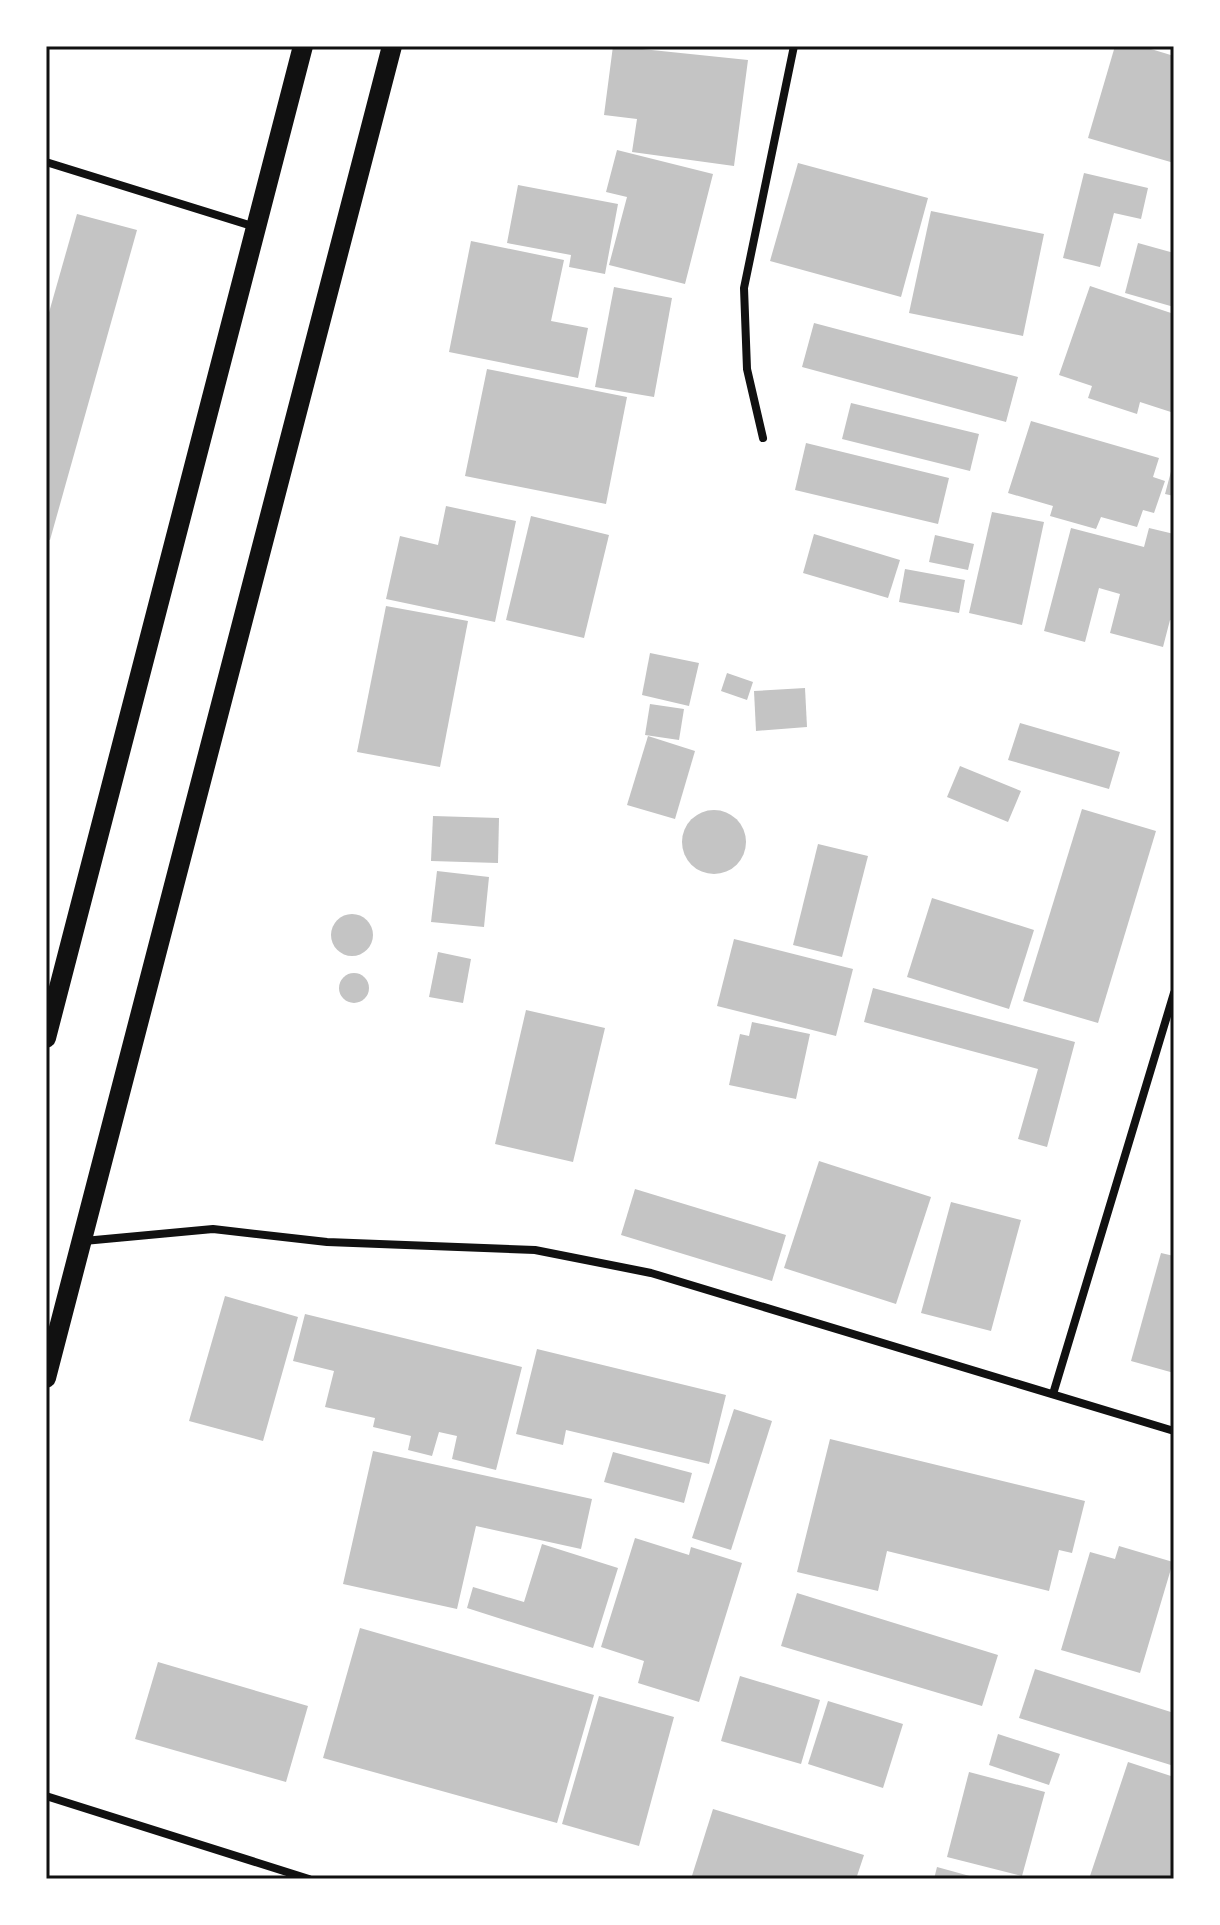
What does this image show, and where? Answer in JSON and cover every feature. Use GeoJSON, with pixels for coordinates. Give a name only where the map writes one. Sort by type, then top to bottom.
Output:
{"type":"FeatureCollection","features":[{"type":"Feature","properties":{"kind":"main road"},"geometry":{"type":"LineString","coordinates":[[46,1038],[303,46]]}},
{"type":"Feature","properties":{"kind":"main road"},"geometry":{"type":"LineString","coordinates":[[46,1378],[392,46]]}},
{"type":"Feature","properties":{"kind":"street"},"geometry":{"type":"LineString","coordinates":[[763,438],[747,369],[744,288],[794,46]]}},
{"type":"Feature","properties":{"kind":"street"},"geometry":{"type":"LineString","coordinates":[[46,162],[256,227]]}},
{"type":"Feature","properties":{"kind":"street"},"geometry":{"type":"LineString","coordinates":[[1053,1394],[1174,993]]}},
{"type":"Feature","properties":{"kind":"street"},"geometry":{"type":"LineString","coordinates":[[84,1241],[213,1229],[327,1242],[535,1250],[651,1273],[1174,1431]]}},
{"type":"Feature","properties":{"kind":"street"},"geometry":{"type":"LineString","coordinates":[[46,1796],[309,1879]]}},
{"type":"Feature","properties":{"kind":"building"},"geometry":{"type":"Polygon","coordinates":[[[613,46],[748,60],[734,166],[632,152],[637,119],[604,115],[613,46]]]}},
{"type":"Feature","properties":{"kind":"building"},"geometry":{"type":"Polygon","coordinates":[[[1115,46],[1141,46],[1174,56],[1174,163],[1088,138],[1115,46]]]}},
{"type":"Feature","properties":{"kind":"building"},"geometry":{"type":"Polygon","coordinates":[[[617,150],[713,174],[685,284],[609,265],[627,197],[606,192],[617,150]]]}},
{"type":"Feature","properties":{"kind":"building"},"geometry":{"type":"Polygon","coordinates":[[[798,163],[928,198],[901,297],[770,261],[798,163]]]}},
{"type":"Feature","properties":{"kind":"building"},"geometry":{"type":"Polygon","coordinates":[[[1084,173],[1148,188],[1141,219],[1114,213],[1100,267],[1063,258],[1084,173]]]}},
{"type":"Feature","properties":{"kind":"building"},"geometry":{"type":"Polygon","coordinates":[[[518,185],[618,204],[605,274],[569,267],[571,255],[507,243],[518,185]]]}},
{"type":"Feature","properties":{"kind":"building"},"geometry":{"type":"Polygon","coordinates":[[[931,211],[1044,234],[1023,336],[909,313],[931,211]]]}},
{"type":"Feature","properties":{"kind":"building"},"geometry":{"type":"Polygon","coordinates":[[[77,214],[137,230],[50,540],[46,539],[46,323],[77,214]]]}},
{"type":"Feature","properties":{"kind":"building"},"geometry":{"type":"Polygon","coordinates":[[[471,241],[564,260],[551,321],[588,328],[578,378],[449,352],[471,241]]]}},
{"type":"Feature","properties":{"kind":"building"},"geometry":{"type":"Polygon","coordinates":[[[1138,243],[1174,253],[1174,307],[1125,293],[1138,243]]]}},
{"type":"Feature","properties":{"kind":"building"},"geometry":{"type":"Polygon","coordinates":[[[1090,286],[1174,314],[1174,413],[1140,402],[1137,414],[1088,398],[1092,386],[1059,375],[1090,286]]]}},
{"type":"Feature","properties":{"kind":"building"},"geometry":{"type":"Polygon","coordinates":[[[614,287],[672,298],[654,397],[595,387],[614,287]]]}},
{"type":"Feature","properties":{"kind":"building"},"geometry":{"type":"Polygon","coordinates":[[[814,323],[1018,377],[1006,422],[802,367],[814,323]]]}},
{"type":"Feature","properties":{"kind":"building"},"geometry":{"type":"Polygon","coordinates":[[[487,369],[627,397],[606,504],[465,476],[487,369]]]}},
{"type":"Feature","properties":{"kind":"building"},"geometry":{"type":"Polygon","coordinates":[[[851,403],[979,434],[970,471],[842,439],[851,403]]]}},
{"type":"Feature","properties":{"kind":"building"},"geometry":{"type":"Polygon","coordinates":[[[1031,421],[1159,458],[1153,477],[1165,481],[1154,513],[1143,510],[1137,527],[1101,517],[1096,529],[1050,516],[1053,506],[1008,493],[1031,421]]]}},
{"type":"Feature","properties":{"kind":"building"},"geometry":{"type":"Polygon","coordinates":[[[806,443],[949,478],[938,524],[795,490],[806,443]]]}},
{"type":"Feature","properties":{"kind":"building"},"geometry":{"type":"Polygon","coordinates":[[[1174,464],[1174,496],[1165,494],[1174,464]]]}},
{"type":"Feature","properties":{"kind":"building"},"geometry":{"type":"Polygon","coordinates":[[[446,506],[516,521],[495,622],[386,599],[400,536],[438,545],[446,506]]]}},
{"type":"Feature","properties":{"kind":"building"},"geometry":{"type":"Polygon","coordinates":[[[992,512],[1044,522],[1022,625],[969,613],[992,512]]]}},
{"type":"Feature","properties":{"kind":"building"},"geometry":{"type":"Polygon","coordinates":[[[531,516],[609,535],[584,638],[506,620],[531,516]]]}},
{"type":"Feature","properties":{"kind":"building"},"geometry":{"type":"Polygon","coordinates":[[[1071,528],[1144,547],[1149,528],[1174,534],[1174,621],[1170,620],[1163,647],[1110,633],[1120,594],[1099,588],[1085,642],[1044,631],[1071,528]]]}},
{"type":"Feature","properties":{"kind":"building"},"geometry":{"type":"Polygon","coordinates":[[[814,534],[900,560],[888,598],[803,573],[814,534]]]}},
{"type":"Feature","properties":{"kind":"building"},"geometry":{"type":"Polygon","coordinates":[[[935,535],[974,544],[968,570],[929,562],[935,535]]]}},
{"type":"Feature","properties":{"kind":"building"},"geometry":{"type":"Polygon","coordinates":[[[905,569],[965,580],[959,613],[899,602],[905,569]]]}},
{"type":"Feature","properties":{"kind":"building"},"geometry":{"type":"Polygon","coordinates":[[[386,606],[468,621],[440,767],[357,752],[386,606]]]}},
{"type":"Feature","properties":{"kind":"building"},"geometry":{"type":"Polygon","coordinates":[[[650,653],[699,663],[689,706],[642,695],[650,653]]]}},
{"type":"Feature","properties":{"kind":"building"},"geometry":{"type":"Polygon","coordinates":[[[727,673],[753,682],[747,700],[721,691],[727,673]]]}},
{"type":"Feature","properties":{"kind":"building"},"geometry":{"type":"Polygon","coordinates":[[[805,688],[807,727],[756,731],[754,691],[805,688]]]}},
{"type":"Feature","properties":{"kind":"building"},"geometry":{"type":"Polygon","coordinates":[[[650,704],[684,709],[679,740],[645,735],[650,704]]]}},
{"type":"Feature","properties":{"kind":"building"},"geometry":{"type":"Polygon","coordinates":[[[1020,723],[1120,752],[1109,789],[1008,760],[1020,723]]]}},
{"type":"Feature","properties":{"kind":"building"},"geometry":{"type":"Polygon","coordinates":[[[648,736],[695,751],[675,819],[627,805],[648,736]]]}},
{"type":"Feature","properties":{"kind":"building"},"geometry":{"type":"Polygon","coordinates":[[[960,766],[1021,791],[1008,822],[947,797],[960,766]]]}},
{"type":"Feature","properties":{"kind":"building"},"geometry":{"type":"Polygon","coordinates":[[[1082,809],[1156,831],[1098,1023],[1023,1001],[1082,809]]]}},
{"type":"Feature","properties":{"kind":"building"},"geometry":{"type":"Polygon","coordinates":[[[714,810],[737,819],[746,842],[737,865],[714,874],[691,865],[682,842],[691,819],[714,810]]]}},
{"type":"Feature","properties":{"kind":"building"},"geometry":{"type":"Polygon","coordinates":[[[433,816],[499,818],[498,863],[431,861],[433,816]]]}},
{"type":"Feature","properties":{"kind":"building"},"geometry":{"type":"Polygon","coordinates":[[[818,844],[868,856],[842,957],[793,945],[818,844]]]}},
{"type":"Feature","properties":{"kind":"building"},"geometry":{"type":"Polygon","coordinates":[[[437,871],[489,877],[484,927],[431,922],[437,871]]]}},
{"type":"Feature","properties":{"kind":"building"},"geometry":{"type":"Polygon","coordinates":[[[932,898],[1034,930],[1009,1009],[907,977],[932,898]]]}},
{"type":"Feature","properties":{"kind":"building"},"geometry":{"type":"Polygon","coordinates":[[[352,914],[367,920],[373,935],[367,950],[352,956],[337,950],[331,935],[337,920],[352,914]]]}},
{"type":"Feature","properties":{"kind":"building"},"geometry":{"type":"Polygon","coordinates":[[[734,939],[853,969],[836,1036],[717,1006],[734,939]]]}},
{"type":"Feature","properties":{"kind":"building"},"geometry":{"type":"Polygon","coordinates":[[[438,952],[471,959],[463,1003],[429,997],[438,952]]]}},
{"type":"Feature","properties":{"kind":"building"},"geometry":{"type":"Polygon","coordinates":[[[354,973],[360,974],[368,982],[368,994],[360,1002],[354,1003],[348,1002],[340,994],[339,988],[340,982],[348,974],[354,973]]]}},
{"type":"Feature","properties":{"kind":"building"},"geometry":{"type":"Polygon","coordinates":[[[873,988],[1075,1042],[1047,1147],[1018,1139],[1038,1069],[864,1022],[873,988]]]}},
{"type":"Feature","properties":{"kind":"building"},"geometry":{"type":"Polygon","coordinates":[[[526,1010],[605,1028],[573,1162],[495,1144],[526,1010]]]}},
{"type":"Feature","properties":{"kind":"building"},"geometry":{"type":"Polygon","coordinates":[[[752,1022],[810,1034],[796,1099],[729,1085],[740,1034],[749,1036],[752,1022]]]}},
{"type":"Feature","properties":{"kind":"building"},"geometry":{"type":"Polygon","coordinates":[[[819,1161],[931,1197],[896,1304],[784,1268],[819,1161]]]}},
{"type":"Feature","properties":{"kind":"building"},"geometry":{"type":"Polygon","coordinates":[[[635,1189],[786,1235],[772,1281],[621,1235],[635,1189]]]}},
{"type":"Feature","properties":{"kind":"building"},"geometry":{"type":"Polygon","coordinates":[[[951,1202],[1021,1220],[991,1331],[921,1313],[951,1202]]]}},
{"type":"Feature","properties":{"kind":"building"},"geometry":{"type":"Polygon","coordinates":[[[1161,1253],[1174,1256],[1174,1373],[1131,1361],[1161,1253]]]}},
{"type":"Feature","properties":{"kind":"building"},"geometry":{"type":"Polygon","coordinates":[[[225,1296],[298,1317],[263,1441],[189,1421],[225,1296]]]}},
{"type":"Feature","properties":{"kind":"building"},"geometry":{"type":"Polygon","coordinates":[[[305,1314],[522,1367],[496,1470],[452,1459],[457,1436],[439,1432],[432,1456],[408,1450],[411,1436],[373,1427],[375,1418],[325,1407],[334,1371],[293,1361],[305,1314]]]}},
{"type":"Feature","properties":{"kind":"building"},"geometry":{"type":"Polygon","coordinates":[[[537,1349],[726,1395],[709,1464],[566,1430],[563,1445],[516,1434],[537,1349]]]}},
{"type":"Feature","properties":{"kind":"building"},"geometry":{"type":"Polygon","coordinates":[[[734,1409],[772,1421],[731,1550],[692,1538],[734,1409]]]}},
{"type":"Feature","properties":{"kind":"building"},"geometry":{"type":"Polygon","coordinates":[[[830,1439],[1085,1501],[1072,1553],[1059,1550],[1049,1591],[887,1551],[878,1591],[797,1572],[830,1439]]]}},
{"type":"Feature","properties":{"kind":"building"},"geometry":{"type":"Polygon","coordinates":[[[373,1451],[592,1499],[581,1549],[476,1526],[457,1609],[343,1584],[373,1451]]]}},
{"type":"Feature","properties":{"kind":"building"},"geometry":{"type":"Polygon","coordinates":[[[613,1452],[692,1473],[684,1503],[604,1482],[613,1452]]]}},
{"type":"Feature","properties":{"kind":"building"},"geometry":{"type":"Polygon","coordinates":[[[635,1538],[689,1555],[691,1547],[742,1563],[699,1702],[638,1683],[644,1661],[601,1647],[635,1538]]]}},
{"type":"Feature","properties":{"kind":"building"},"geometry":{"type":"Polygon","coordinates":[[[542,1544],[618,1568],[593,1648],[467,1608],[473,1587],[524,1602],[542,1544]]]}},
{"type":"Feature","properties":{"kind":"building"},"geometry":{"type":"Polygon","coordinates":[[[1119,1546],[1173,1562],[1140,1673],[1061,1650],[1090,1552],[1115,1559],[1119,1546]]]}},
{"type":"Feature","properties":{"kind":"building"},"geometry":{"type":"Polygon","coordinates":[[[797,1593],[998,1655],[982,1706],[781,1646],[797,1593]]]}},
{"type":"Feature","properties":{"kind":"building"},"geometry":{"type":"Polygon","coordinates":[[[360,1628],[594,1695],[557,1823],[323,1758],[360,1628]]]}},
{"type":"Feature","properties":{"kind":"building"},"geometry":{"type":"Polygon","coordinates":[[[158,1662],[308,1706],[286,1782],[135,1739],[158,1662]]]}},
{"type":"Feature","properties":{"kind":"building"},"geometry":{"type":"Polygon","coordinates":[[[1035,1669],[1174,1713],[1174,1766],[1019,1718],[1035,1669]]]}},
{"type":"Feature","properties":{"kind":"building"},"geometry":{"type":"Polygon","coordinates":[[[740,1676],[820,1700],[801,1764],[721,1741],[740,1676]]]}},
{"type":"Feature","properties":{"kind":"building"},"geometry":{"type":"Polygon","coordinates":[[[599,1696],[674,1717],[639,1846],[562,1824],[599,1696]]]}},
{"type":"Feature","properties":{"kind":"building"},"geometry":{"type":"Polygon","coordinates":[[[828,1701],[903,1724],[883,1788],[808,1764],[828,1701]]]}},
{"type":"Feature","properties":{"kind":"building"},"geometry":{"type":"Polygon","coordinates":[[[998,1734],[1060,1754],[1049,1785],[989,1765],[998,1734]]]}},
{"type":"Feature","properties":{"kind":"building"},"geometry":{"type":"Polygon","coordinates":[[[1128,1762],[1174,1777],[1174,1879],[1089,1879],[1128,1762]]]}},
{"type":"Feature","properties":{"kind":"building"},"geometry":{"type":"Polygon","coordinates":[[[969,1772],[1045,1792],[1022,1876],[947,1857],[969,1772]]]}},
{"type":"Feature","properties":{"kind":"building"},"geometry":{"type":"Polygon","coordinates":[[[713,1809],[864,1855],[856,1879],[691,1879],[713,1809]]]}},
{"type":"Feature","properties":{"kind":"building"},"geometry":{"type":"Polygon","coordinates":[[[937,1867],[977,1878],[977,1879],[934,1879],[937,1867]]]}}]}
